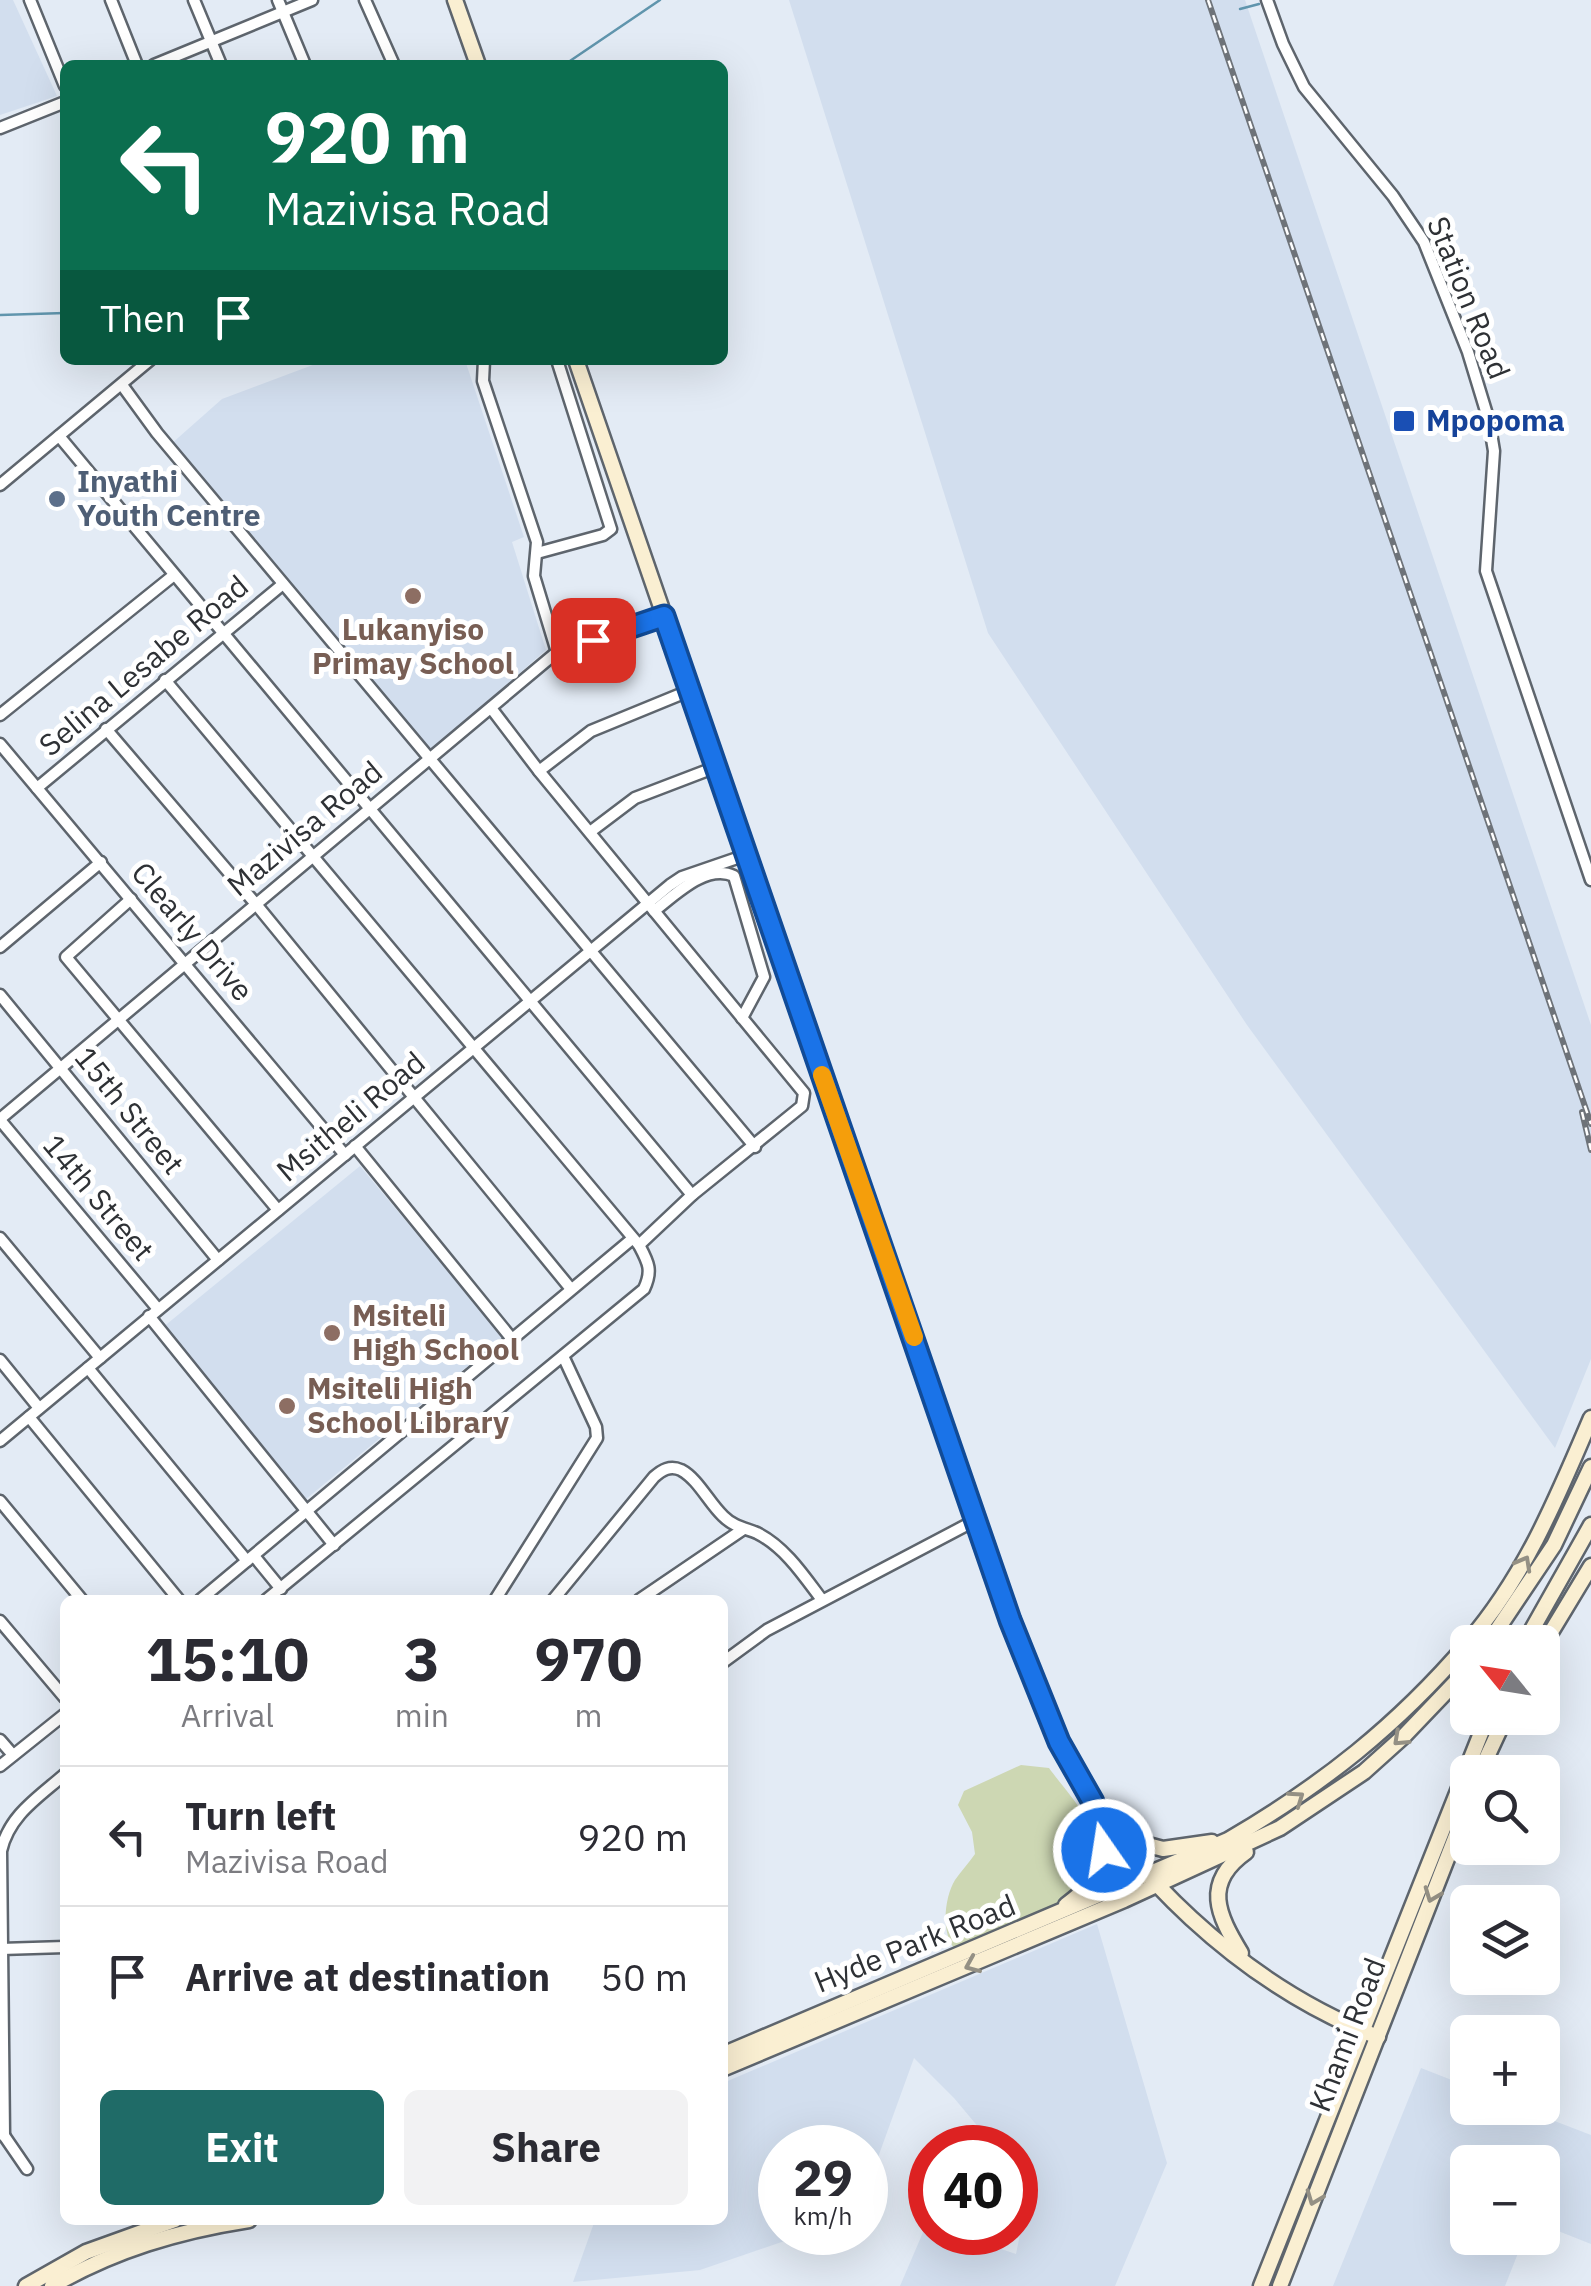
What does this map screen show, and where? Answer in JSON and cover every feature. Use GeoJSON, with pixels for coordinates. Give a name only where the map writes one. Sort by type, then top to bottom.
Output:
{"type":"FeatureCollection","features":[{"type":"Feature","properties":{"kind":"street"},"geometry":{"type":"LineString","coordinates":[[30,0],[60,74]]}},
{"type":"Feature","properties":{"kind":"street"},"geometry":{"type":"LineString","coordinates":[[111,0],[135,60]]}},
{"type":"Feature","properties":{"kind":"street"},"geometry":{"type":"LineString","coordinates":[[194,0],[219,60]]}},
{"type":"Feature","properties":{"kind":"street"},"geometry":{"type":"LineString","coordinates":[[278,0],[303,60]]}},
{"type":"Feature","properties":{"kind":"street"},"geometry":{"type":"LineString","coordinates":[[166,60],[312,0]]}},
{"type":"Feature","properties":{"kind":"street"},"geometry":{"type":"LineString","coordinates":[[365,0],[392,60]]}},
{"type":"Feature","properties":{"kind":"street"},"geometry":{"type":"LineString","coordinates":[[455,0],[476,60]]}},
{"type":"Feature","properties":{"kind":"street","name":"Station Road"},"geometry":{"type":"LineString","coordinates":[[1267,0],[1304,87],[1393,196],[1424,242],[1468,352],[1490,422],[1494,451],[1486,572],[1591,880]]}},
{"type":"Feature","properties":{"kind":"street"},"geometry":{"type":"LineString","coordinates":[[0,128],[60,104]]}},
{"type":"Feature","properties":{"kind":"street"},"geometry":{"type":"LineString","coordinates":[[0,485],[144,365]]}},
{"type":"Feature","properties":{"kind":"street"},"geometry":{"type":"LineString","coordinates":[[484,365],[483,381],[536,542],[534,576],[557,652]]}},
{"type":"Feature","properties":{"kind":"street"},"geometry":{"type":"LineString","coordinates":[[537,553],[604,535],[611,529],[559,365]]}},
{"type":"Feature","properties":{"kind":"street"},"geometry":{"type":"LineString","coordinates":[[578,365],[1010,1620],[1059,1742],[1093,1802],[1176,1907],[1278,1987],[1378,2037]]}},
{"type":"Feature","properties":{"kind":"street"},"geometry":{"type":"LineString","coordinates":[[122,384],[157,432],[755,1147]]}},
{"type":"Feature","properties":{"kind":"street"},"geometry":{"type":"LineString","coordinates":[[59,436],[692,1196]]}},
{"type":"Feature","properties":{"kind":"street"},"geometry":{"type":"LineString","coordinates":[[0,715],[174,574]]}},
{"type":"Feature","properties":{"kind":"street","name":"Selina Lesabe Road"},"geometry":{"type":"LineString","coordinates":[[37,788],[284,584]]}},
{"type":"Feature","properties":{"kind":"street","name":"Mazivisa Road"},"geometry":{"type":"LineString","coordinates":[[0,1119],[557,652],[664,616]]}},
{"type":"Feature","properties":{"kind":"street"},"geometry":{"type":"LineString","coordinates":[[165,680],[314,854],[636,1242],[650,1264],[644,1289],[272,1595]]}},
{"type":"Feature","properties":{"kind":"street"},"geometry":{"type":"LineString","coordinates":[[539,772],[592,731],[690,690]]}},
{"type":"Feature","properties":{"kind":"street"},"geometry":{"type":"LineString","coordinates":[[206,1595],[571,1290],[802,1106],[804,1093],[539,772],[491,708]]}},
{"type":"Feature","properties":{"kind":"street"},"geometry":{"type":"LineString","coordinates":[[106,730],[256,903],[571,1290]]}},
{"type":"Feature","properties":{"kind":"street","name":"Clearly Drive"},"geometry":{"type":"LineString","coordinates":[[0,744],[344,1155]]}},
{"type":"Feature","properties":{"kind":"street"},"geometry":{"type":"LineString","coordinates":[[590,832],[636,798],[716,767]]}},
{"type":"Feature","properties":{"kind":"street","name":"Msitheli Road"},"geometry":{"type":"LineString","coordinates":[[0,1441],[682,877],[746,854]]}},
{"type":"Feature","properties":{"kind":"street"},"geometry":{"type":"LineString","coordinates":[[0,947],[101,862]]}},
{"type":"Feature","properties":{"kind":"street"},"geometry":{"type":"LineString","coordinates":[[651,906],[692,882],[723,872],[734,876],[764,977],[742,1018]]}},
{"type":"Feature","properties":{"kind":"street"},"geometry":{"type":"LineString","coordinates":[[131,899],[66,957],[278,1210]]}},
{"type":"Feature","properties":{"kind":"street","name":"15th Street"},"geometry":{"type":"LineString","coordinates":[[0,995],[218,1260]]}},
{"type":"Feature","properties":{"kind":"street","name":"14th Street"},"geometry":{"type":"LineString","coordinates":[[0,1119],[334,1545]]}},
{"type":"Feature","properties":{"kind":"street"},"geometry":{"type":"LineString","coordinates":[[356,1146],[512,1340]]}},
{"type":"Feature","properties":{"kind":"street"},"geometry":{"type":"LineString","coordinates":[[0,1238],[100,1358]]}},
{"type":"Feature","properties":{"kind":"street"},"geometry":{"type":"LineString","coordinates":[[498,1595],[597,1438],[596,1427],[562,1356]]}},
{"type":"Feature","properties":{"kind":"street"},"geometry":{"type":"LineString","coordinates":[[0,1360],[39,1408]]}},
{"type":"Feature","properties":{"kind":"street"},"geometry":{"type":"LineString","coordinates":[[88,1368],[250,1558],[281,1588]]}},
{"type":"Feature","properties":{"kind":"street"},"geometry":{"type":"LineString","coordinates":[[29,1417],[175,1595]]}},
{"type":"Feature","properties":{"kind":"street","name":"Hyde Park Road"},"geometry":{"type":"LineString","coordinates":[[1482,1625],[1511,1588],[1556,1504],[1591,1418]]}},
{"type":"Feature","properties":{"kind":"street"},"geometry":{"type":"LineString","coordinates":[[1500,1625],[1554,1545],[1591,1467]]}},
{"type":"Feature","properties":{"kind":"street"},"geometry":{"type":"LineString","coordinates":[[558,1595],[662,1469],[673,1468],[687,1474],[725,1518],[742,1530],[756,1533],[791,1560],[822,1600]]}},
{"type":"Feature","properties":{"kind":"street"},"geometry":{"type":"LineString","coordinates":[[0,1501],[78,1595]]}},
{"type":"Feature","properties":{"kind":"street"},"geometry":{"type":"LineString","coordinates":[[728,1659],[767,1630],[976,1520]]}},
{"type":"Feature","properties":{"kind":"street"},"geometry":{"type":"LineString","coordinates":[[1535,1625],[1591,1525]]}},
{"type":"Feature","properties":{"kind":"street"},"geometry":{"type":"LineString","coordinates":[[647,1595],[742,1530]]}},
{"type":"Feature","properties":{"kind":"street"},"geometry":{"type":"LineString","coordinates":[[1556,1625],[1591,1566]]}},
{"type":"Feature","properties":{"kind":"street"},"geometry":{"type":"LineString","coordinates":[[0,1621],[60,1692]]}},
{"type":"Feature","properties":{"kind":"street","name":"Hyde Park Road"},"geometry":{"type":"LineString","coordinates":[[728,2052],[1049,1918],[1153,1880],[1228,1840],[1350,1761],[1396,1721],[1450,1662]]}},
{"type":"Feature","properties":{"kind":"street","name":"Hyde Park Road"},"geometry":{"type":"LineString","coordinates":[[728,2066],[1280,1828],[1364,1772],[1450,1688]]}},
{"type":"Feature","properties":{"kind":"street"},"geometry":{"type":"LineString","coordinates":[[0,1766],[60,1718]]}},
{"type":"Feature","properties":{"kind":"street","name":"Khami Road"},"geometry":{"type":"LineString","coordinates":[[1261,2286],[1479,1735]]}},
{"type":"Feature","properties":{"kind":"street"},"geometry":{"type":"LineString","coordinates":[[0,1740],[13,1755]]}},
{"type":"Feature","properties":{"kind":"street"},"geometry":{"type":"LineString","coordinates":[[27,2169],[2,2132],[1,1850],[16,1817],[60,1778]]}},
{"type":"Feature","properties":{"kind":"street"},"geometry":{"type":"LineString","coordinates":[[1093,1802],[1148,1845],[1163,1848],[1228,1840]]}},
{"type":"Feature","properties":{"kind":"street"},"geometry":{"type":"LineString","coordinates":[[1049,1918],[1093,1884],[1101,1869],[1104,1850],[1093,1802]]}},
{"type":"Feature","properties":{"kind":"street"},"geometry":{"type":"LineString","coordinates":[[1247,1962],[1216,1903],[1227,1870],[1236,1859],[1280,1828]]}},
{"type":"Feature","properties":{"kind":"street","name":"Khami Road"},"geometry":{"type":"LineString","coordinates":[[1280,2286],[1450,1851]]}},
{"type":"Feature","properties":{"kind":"street"},"geometry":{"type":"LineString","coordinates":[[2,1949],[60,1947]]}},
{"type":"Feature","properties":{"kind":"street"},"geometry":{"type":"LineString","coordinates":[[1317,2008],[1340,2014],[1358,2012],[1378,1987]]}},
{"type":"Feature","properties":{"kind":"street"},"geometry":{"type":"LineString","coordinates":[[1317,2008],[1346,2037],[1352,2055]]}},
{"type":"Feature","properties":{"kind":"street"},"geometry":{"type":"LineString","coordinates":[[26,2286],[86,2252],[161,2225]]}},
{"type":"Feature","properties":{"kind":"street"},"geometry":{"type":"LineString","coordinates":[[52,2286],[119,2252],[219,2225]]}},
{"type":"Feature","properties":{"kind":"shaded area"},"geometry":{"type":"Polygon","coordinates":[[[0,0],[13,0],[57,96],[0,115],[0,0]]]}},
{"type":"Feature","properties":{"kind":"shaded area"},"geometry":{"type":"Polygon","coordinates":[[[789,0],[1245,0],[1591,1025],[1591,1359],[1555,1448],[1247,1025],[988,633],[789,0]]]}},
{"type":"Feature","properties":{"kind":"shaded area","name":"Lukanyiso Primay School"},"geometry":{"type":"Polygon","coordinates":[[[313,365],[467,365],[524,537],[512,542],[546,650],[429,752],[170,445],[222,399],[313,365]]]}},
{"type":"Feature","properties":{"kind":"shaded area","name":"Msiteli High School"},"geometry":{"type":"Polygon","coordinates":[[[360,1166],[503,1337],[306,1499],[162,1328],[360,1166]]]}},
{"type":"Feature","properties":{"kind":"shaded area"},"geometry":{"type":"Polygon","coordinates":[[[1097,1924],[1167,2163],[1115,2286],[900,2286],[913,2255],[1038,2255],[1038,2125],[977,2125],[914,2058],[888,2130],[888,2125],[758,2125],[758,2250],[700,2270],[573,2282],[593,2225],[728,2225],[728,2081],[1097,1924]]]}},
{"type":"Feature","properties":{"kind":"shaded area"},"geometry":{"type":"Polygon","coordinates":[[[1421,2068],[1450,2079],[1450,2125],[1560,2123],[1591,2135],[1591,2244],[1560,2232],[1560,2145],[1450,2145],[1450,2255],[1517,2255],[1505,2286],[1333,2286],[1421,2068]]]}},
{"type":"Feature","properties":{"kind":"green space"},"geometry":{"type":"Polygon","coordinates":[[[1021,1765],[1049,1768],[1078,1806],[1097,1838],[1096,1867],[1084,1884],[1044,1913],[955,1949],[946,1925],[948,1896],[975,1854],[972,1832],[958,1805],[964,1791],[1021,1765]]]}},
{"type":"Feature","properties":{"kind":"waterway"},"geometry":{"type":"LineString","coordinates":[[571,60],[660,0]]}},
{"type":"Feature","properties":{"kind":"waterway"},"geometry":{"type":"LineString","coordinates":[[1240,9],[1259,4]]}},
{"type":"Feature","properties":{"kind":"waterway"},"geometry":{"type":"LineString","coordinates":[[0,315],[60,313]]}},
{"type":"Feature","properties":{"kind":"railway"},"geometry":{"type":"LineString","coordinates":[[1208,0],[1591,1124]]}},
{"type":"Feature","properties":{"kind":"railway"},"geometry":{"type":"LineString","coordinates":[[1582,1112],[1591,1150]]}},
{"type":"Feature","properties":{"kind":"slow traffic"},"geometry":{"type":"LineString","coordinates":[[822,1075],[914,1337]]}},
{"type":"Feature","properties":{"kind":"place","name":"Mpopoma"},"geometry":{"type":"Point","coordinates":[1404,421]}},
{"type":"Feature","properties":{"kind":"place","name":"Inyathi Youth Centre"},"geometry":{"type":"Point","coordinates":[57,499]}},
{"type":"Feature","properties":{"kind":"place","name":"Lukanyiso Primay School"},"geometry":{"type":"Point","coordinates":[413,596]}},
{"type":"Feature","properties":{"kind":"place","name":"Msiteli High School"},"geometry":{"type":"Point","coordinates":[332,1333]}},
{"type":"Feature","properties":{"kind":"place","name":"Msiteli High School Library"},"geometry":{"type":"Point","coordinates":[287,1406]}},
{"type":"Feature","properties":{"kind":"route"},"geometry":{"type":"LineString","coordinates":[[593,640],[664,616],[1010,1620],[1059,1742],[1093,1802],[1104,1850]]}}]}
